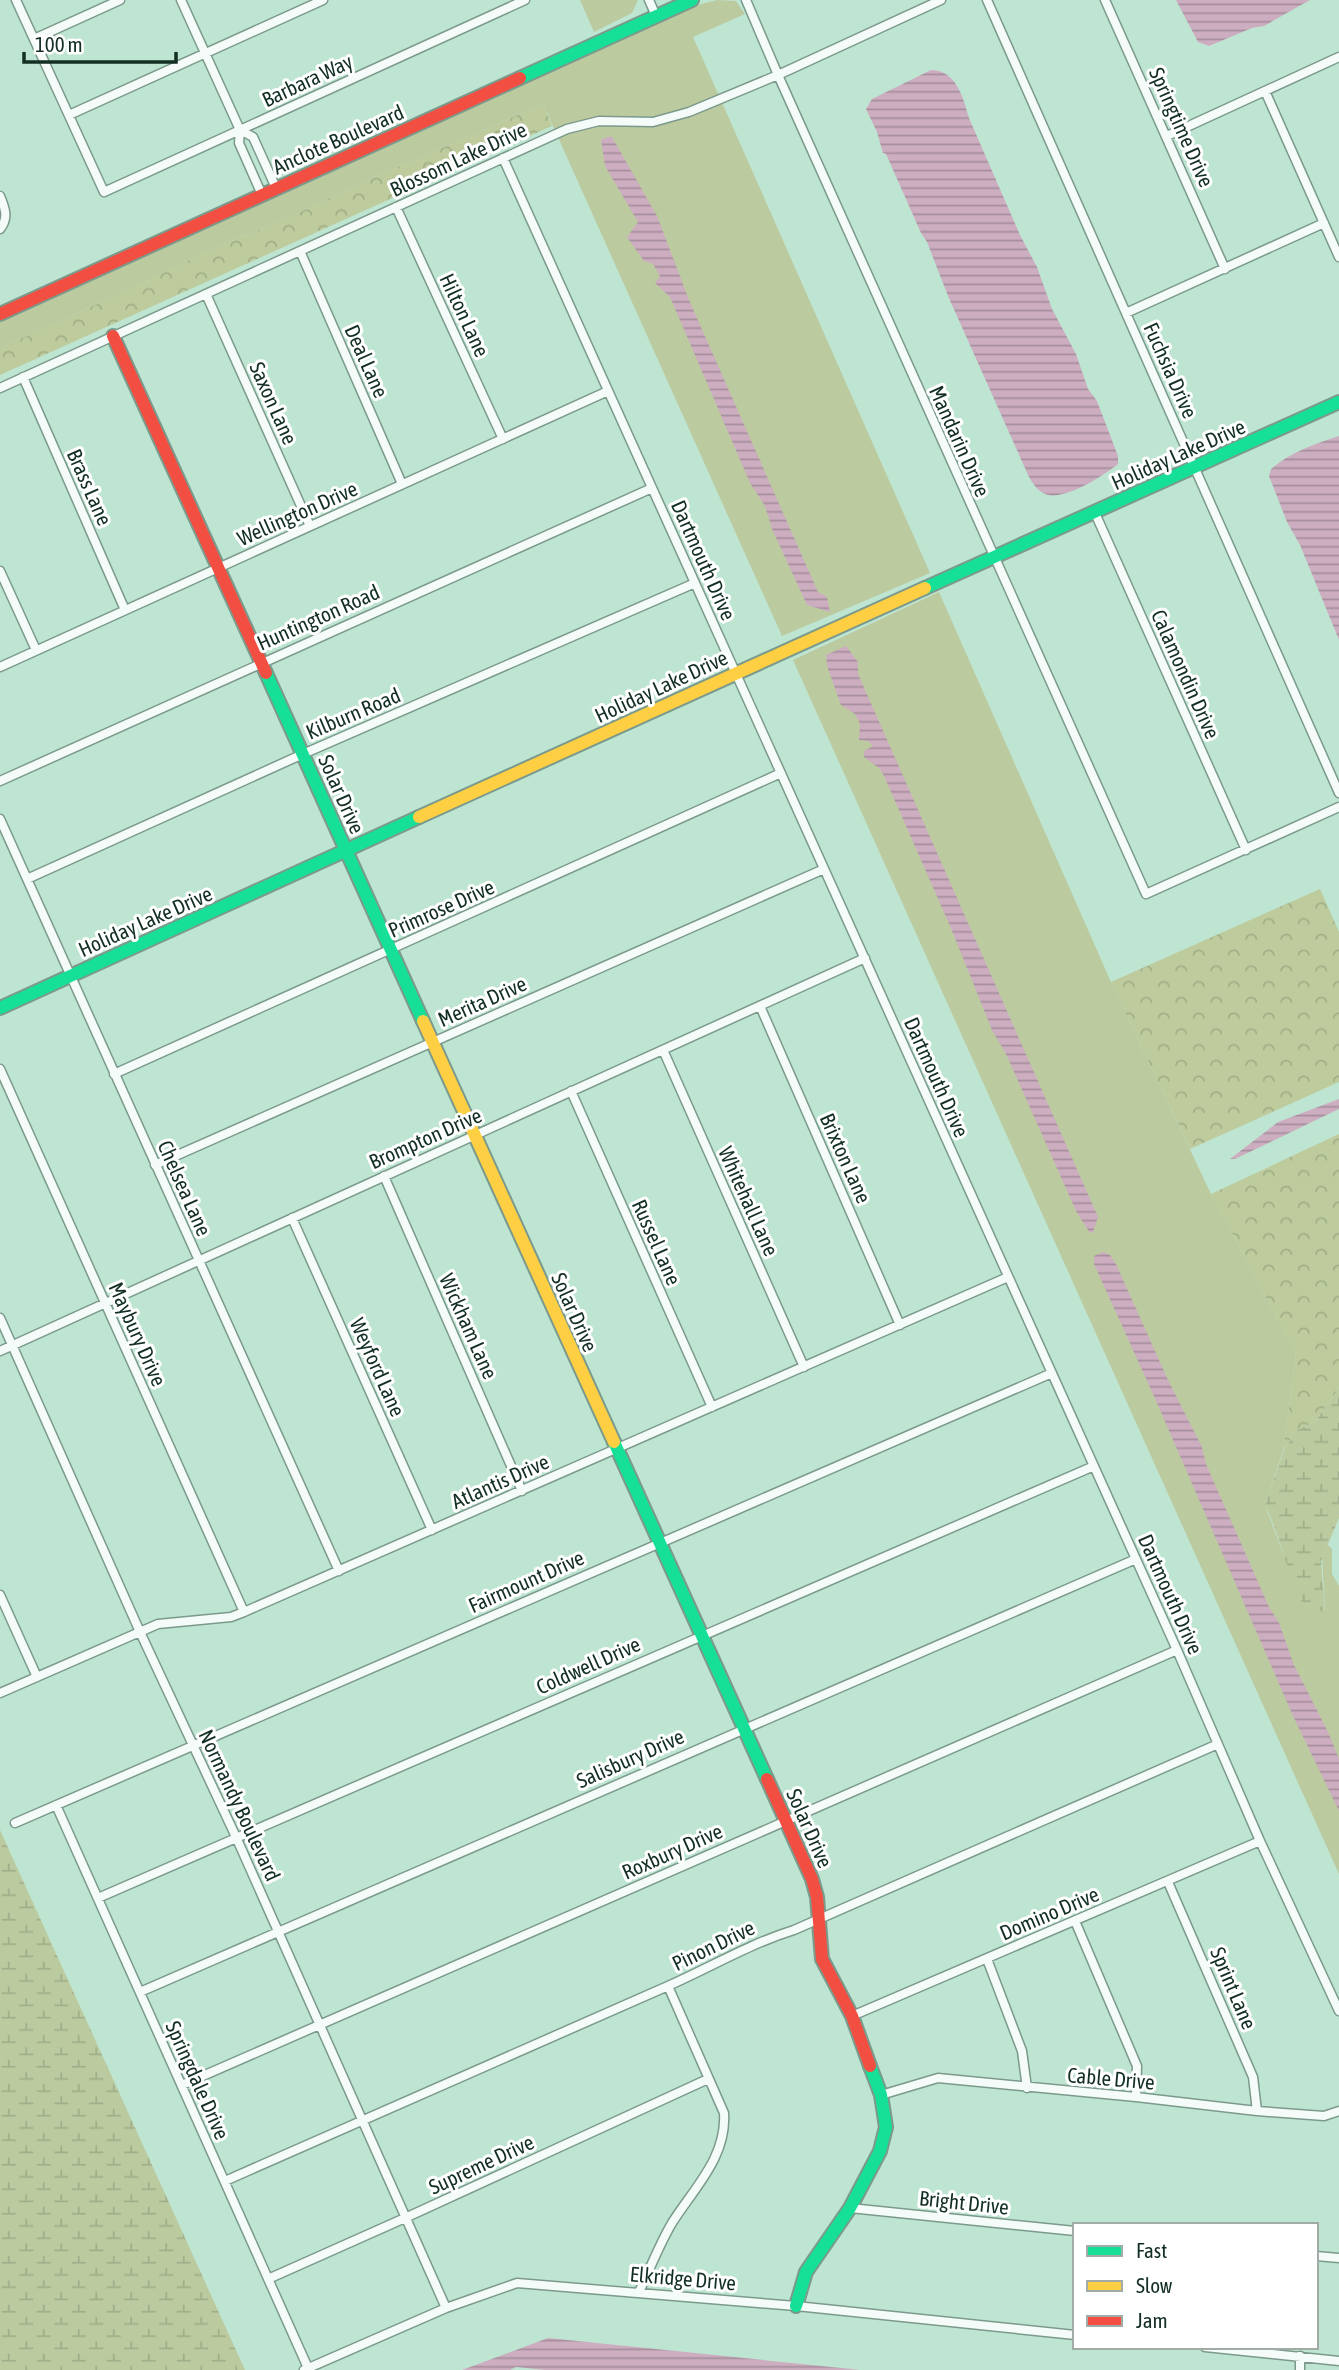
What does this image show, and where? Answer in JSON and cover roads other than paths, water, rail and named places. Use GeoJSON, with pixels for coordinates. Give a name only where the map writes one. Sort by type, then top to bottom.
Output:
{"type":"FeatureCollection","features":[{"type":"Feature","properties":{"kind":"street"},"geometry":{"type":"LineString","coordinates":[[16,0],[69,115],[323,0]]}},
{"type":"Feature","properties":{"kind":"street"},"geometry":{"type":"LineString","coordinates":[[34,39],[120,0]]}},
{"type":"Feature","properties":{"kind":"street"},"geometry":{"type":"LineString","coordinates":[[181,0],[240,130],[239,143],[262,195]]}},
{"type":"Feature","properties":{"kind":"street","name":"Barbara Way"},"geometry":{"type":"LineString","coordinates":[[69,115],[104,191],[525,0]]}},
{"type":"Feature","properties":{"kind":"street"},"geometry":{"type":"LineString","coordinates":[[649,0],[656,16]]}},
{"type":"Feature","properties":{"kind":"street","name":"Anclote Boulevard"},"geometry":{"type":"LineString","coordinates":[[0,314],[692,0]]}},
{"type":"Feature","properties":{"kind":"street","name":"Mandarin Drive"},"geometry":{"type":"LineString","coordinates":[[746,0],[1146,894],[1246,850]]}},
{"type":"Feature","properties":{"kind":"street","name":"Blossom Lake Drive"},"geometry":{"type":"LineString","coordinates":[[0,388],[567,129],[598,121],[653,122],[690,112],[941,0]]}},
{"type":"Feature","properties":{"kind":"street","name":"Fuchsia Drive"},"geometry":{"type":"LineString","coordinates":[[987,0],[1339,793]]}},
{"type":"Feature","properties":{"kind":"street","name":"Springtime Drive"},"geometry":{"type":"LineString","coordinates":[[1105,0],[1225,269]]}},
{"type":"Feature","properties":{"kind":"street"},"geometry":{"type":"LineString","coordinates":[[1167,136],[1339,57]]}},
{"type":"Feature","properties":{"kind":"street"},"geometry":{"type":"LineString","coordinates":[[1265,91],[1339,257]]}},
{"type":"Feature","properties":{"kind":"street"},"geometry":{"type":"LineString","coordinates":[[240,130],[253,137],[276,188]]}},
{"type":"Feature","properties":{"kind":"street","name":"Dartmouth Drive"},"geometry":{"type":"LineString","coordinates":[[503,158],[1339,2011]]}},
{"type":"Feature","properties":{"kind":"street"},"geometry":{"type":"LineString","coordinates":[[0,196],[6,208],[3,225]]}},
{"type":"Feature","properties":{"kind":"street","name":"Hilton Lane"},"geometry":{"type":"LineString","coordinates":[[396,207],[503,439]]}},
{"type":"Feature","properties":{"kind":"street"},"geometry":{"type":"LineString","coordinates":[[1126,313],[1324,223]]}},
{"type":"Feature","properties":{"kind":"street","name":"Deal Lane"},"geometry":{"type":"LineString","coordinates":[[300,251],[402,484]]}},
{"type":"Feature","properties":{"kind":"street","name":"Saxon Lane"},"geometry":{"type":"LineString","coordinates":[[206,294],[310,526]]}},
{"type":"Feature","properties":{"kind":"street","name":"Solar Drive"},"geometry":{"type":"LineString","coordinates":[[113,336],[812,1879],[817,1897],[822,1959],[852,2016],[881,2095],[886,2127],[880,2151],[850,2208],[806,2272],[796,2306]]}},
{"type":"Feature","properties":{"kind":"street","name":"Brass Lane"},"geometry":{"type":"LineString","coordinates":[[23,377],[125,610]]}},
{"type":"Feature","properties":{"kind":"street","name":"Wellington Drive"},"geometry":{"type":"LineString","coordinates":[[0,667],[608,391]]}},
{"type":"Feature","properties":{"kind":"street","name":"Holiday Lake Drive"},"geometry":{"type":"LineString","coordinates":[[0,1008],[1339,402]]}},
{"type":"Feature","properties":{"kind":"street","name":"Huntington Road"},"geometry":{"type":"LineString","coordinates":[[0,780],[652,488]]}},
{"type":"Feature","properties":{"kind":"street","name":"Calamondin Drive"},"geometry":{"type":"LineString","coordinates":[[1095,513],[1246,850]]}},
{"type":"Feature","properties":{"kind":"street"},"geometry":{"type":"LineString","coordinates":[[0,572],[36,650]]}},
{"type":"Feature","properties":{"kind":"street","name":"Kilburn Road"},"geometry":{"type":"LineString","coordinates":[[27,879],[303,754],[695,583]]}},
{"type":"Feature","properties":{"kind":"street","name":"Primrose Drive"},"geometry":{"type":"LineString","coordinates":[[114,1073],[781,773]]}},
{"type":"Feature","properties":{"kind":"street"},"geometry":{"type":"LineString","coordinates":[[1246,850],[1339,807]]}},
{"type":"Feature","properties":{"kind":"street","name":"Chelsea Lane"},"geometry":{"type":"LineString","coordinates":[[0,819],[339,1571]]}},
{"type":"Feature","properties":{"kind":"street","name":"Merita Drive"},"geometry":{"type":"LineString","coordinates":[[155,1165],[824,869]]}},
{"type":"Feature","properties":{"kind":"street","name":"Brompton Drive"},"geometry":{"type":"LineString","coordinates":[[0,1350],[865,958]]}},
{"type":"Feature","properties":{"kind":"street","name":"Brixton Lane"},"geometry":{"type":"LineString","coordinates":[[760,1006],[900,1325]]}},
{"type":"Feature","properties":{"kind":"street","name":"Whitehall Lane"},"geometry":{"type":"LineString","coordinates":[[663,1050],[804,1367]]}},
{"type":"Feature","properties":{"kind":"street","name":"Maybury Drive"},"geometry":{"type":"LineString","coordinates":[[0,1069],[244,1612]]}},
{"type":"Feature","properties":{"kind":"street","name":"Russel Lane"},"geometry":{"type":"LineString","coordinates":[[571,1091],[712,1407]]}},
{"type":"Feature","properties":{"kind":"street","name":"Wickham Lane"},"geometry":{"type":"LineString","coordinates":[[384,1176],[522,1491]]}},
{"type":"Feature","properties":{"kind":"street","name":"Weyford Lane"},"geometry":{"type":"LineString","coordinates":[[292,1218],[432,1530]]}},
{"type":"Feature","properties":{"kind":"street","name":"Atlantis Drive"},"geometry":{"type":"LineString","coordinates":[[0,1693],[158,1624],[231,1617],[244,1612],[1008,1277]]}},
{"type":"Feature","properties":{"kind":"street","name":"Normandy Boulevard"},"geometry":{"type":"LineString","coordinates":[[0,1318],[446,2308]]}},
{"type":"Feature","properties":{"kind":"street","name":"Fairmount Drive"},"geometry":{"type":"LineString","coordinates":[[15,1823],[1052,1373]]}},
{"type":"Feature","properties":{"kind":"street","name":"Coldwell Drive"},"geometry":{"type":"LineString","coordinates":[[98,1899],[702,1634],[1094,1466]]}},
{"type":"Feature","properties":{"kind":"street","name":"Salisbury Drive"},"geometry":{"type":"LineString","coordinates":[[140,1992],[1136,1559]]}},
{"type":"Feature","properties":{"kind":"street"},"geometry":{"type":"LineString","coordinates":[[0,1595],[37,1677]]}},
{"type":"Feature","properties":{"kind":"street","name":"Roxbury Drive"},"geometry":{"type":"LineString","coordinates":[[182,2085],[1177,1650]]}},
{"type":"Feature","properties":{"kind":"street","name":"Pinon Drive"},"geometry":{"type":"LineString","coordinates":[[225,2181],[668,1986],[751,1945],[818,1919],[1218,1744]]}},
{"type":"Feature","properties":{"kind":"street","name":"Springdale Drive"},"geometry":{"type":"LineString","coordinates":[[56,1805],[225,2181],[306,2369]]}},
{"type":"Feature","properties":{"kind":"street","name":"Domino Drive"},"geometry":{"type":"LineString","coordinates":[[852,2016],[1260,1841]]}},
{"type":"Feature","properties":{"kind":"street","name":"Sprint Lane"},"geometry":{"type":"LineString","coordinates":[[1168,1882],[1253,2077],[1257,2111]]}},
{"type":"Feature","properties":{"kind":"street"},"geometry":{"type":"LineString","coordinates":[[1075,1921],[1137,2066],[1136,2097]]}},
{"type":"Feature","properties":{"kind":"street"},"geometry":{"type":"LineString","coordinates":[[987,1959],[1022,2051],[1027,2088]]}},
{"type":"Feature","properties":{"kind":"street"},"geometry":{"type":"LineString","coordinates":[[639,2292],[671,2225],[718,2156],[725,2126],[724,2113],[668,1986]]}},
{"type":"Feature","properties":{"kind":"street","name":"Cable Drive"},"geometry":{"type":"LineString","coordinates":[[881,2095],[938,2078],[1257,2111],[1324,2116],[1339,2111]]}},
{"type":"Feature","properties":{"kind":"street","name":"Supreme Drive"},"geometry":{"type":"LineString","coordinates":[[268,2279],[708,2079]]}},
{"type":"Feature","properties":{"kind":"street","name":"Bright Drive"},"geometry":{"type":"LineString","coordinates":[[850,2208],[1073,2231]]}},
{"type":"Feature","properties":{"kind":"street"},"geometry":{"type":"LineString","coordinates":[[1318,2256],[1339,2258]]}},
{"type":"Feature","properties":{"kind":"street","name":"Elkridge Drive"},"geometry":{"type":"LineString","coordinates":[[306,2369],[446,2308],[517,2283],[796,2306],[1073,2335]]}},
{"type":"Feature","properties":{"kind":"street"},"geometry":{"type":"LineString","coordinates":[[1226,2349],[1339,2361]]}},
{"type":"Feature","properties":{"kind":"street"},"geometry":{"type":"LineString","coordinates":[[1300,2356],[1300,2370]]}}]}
